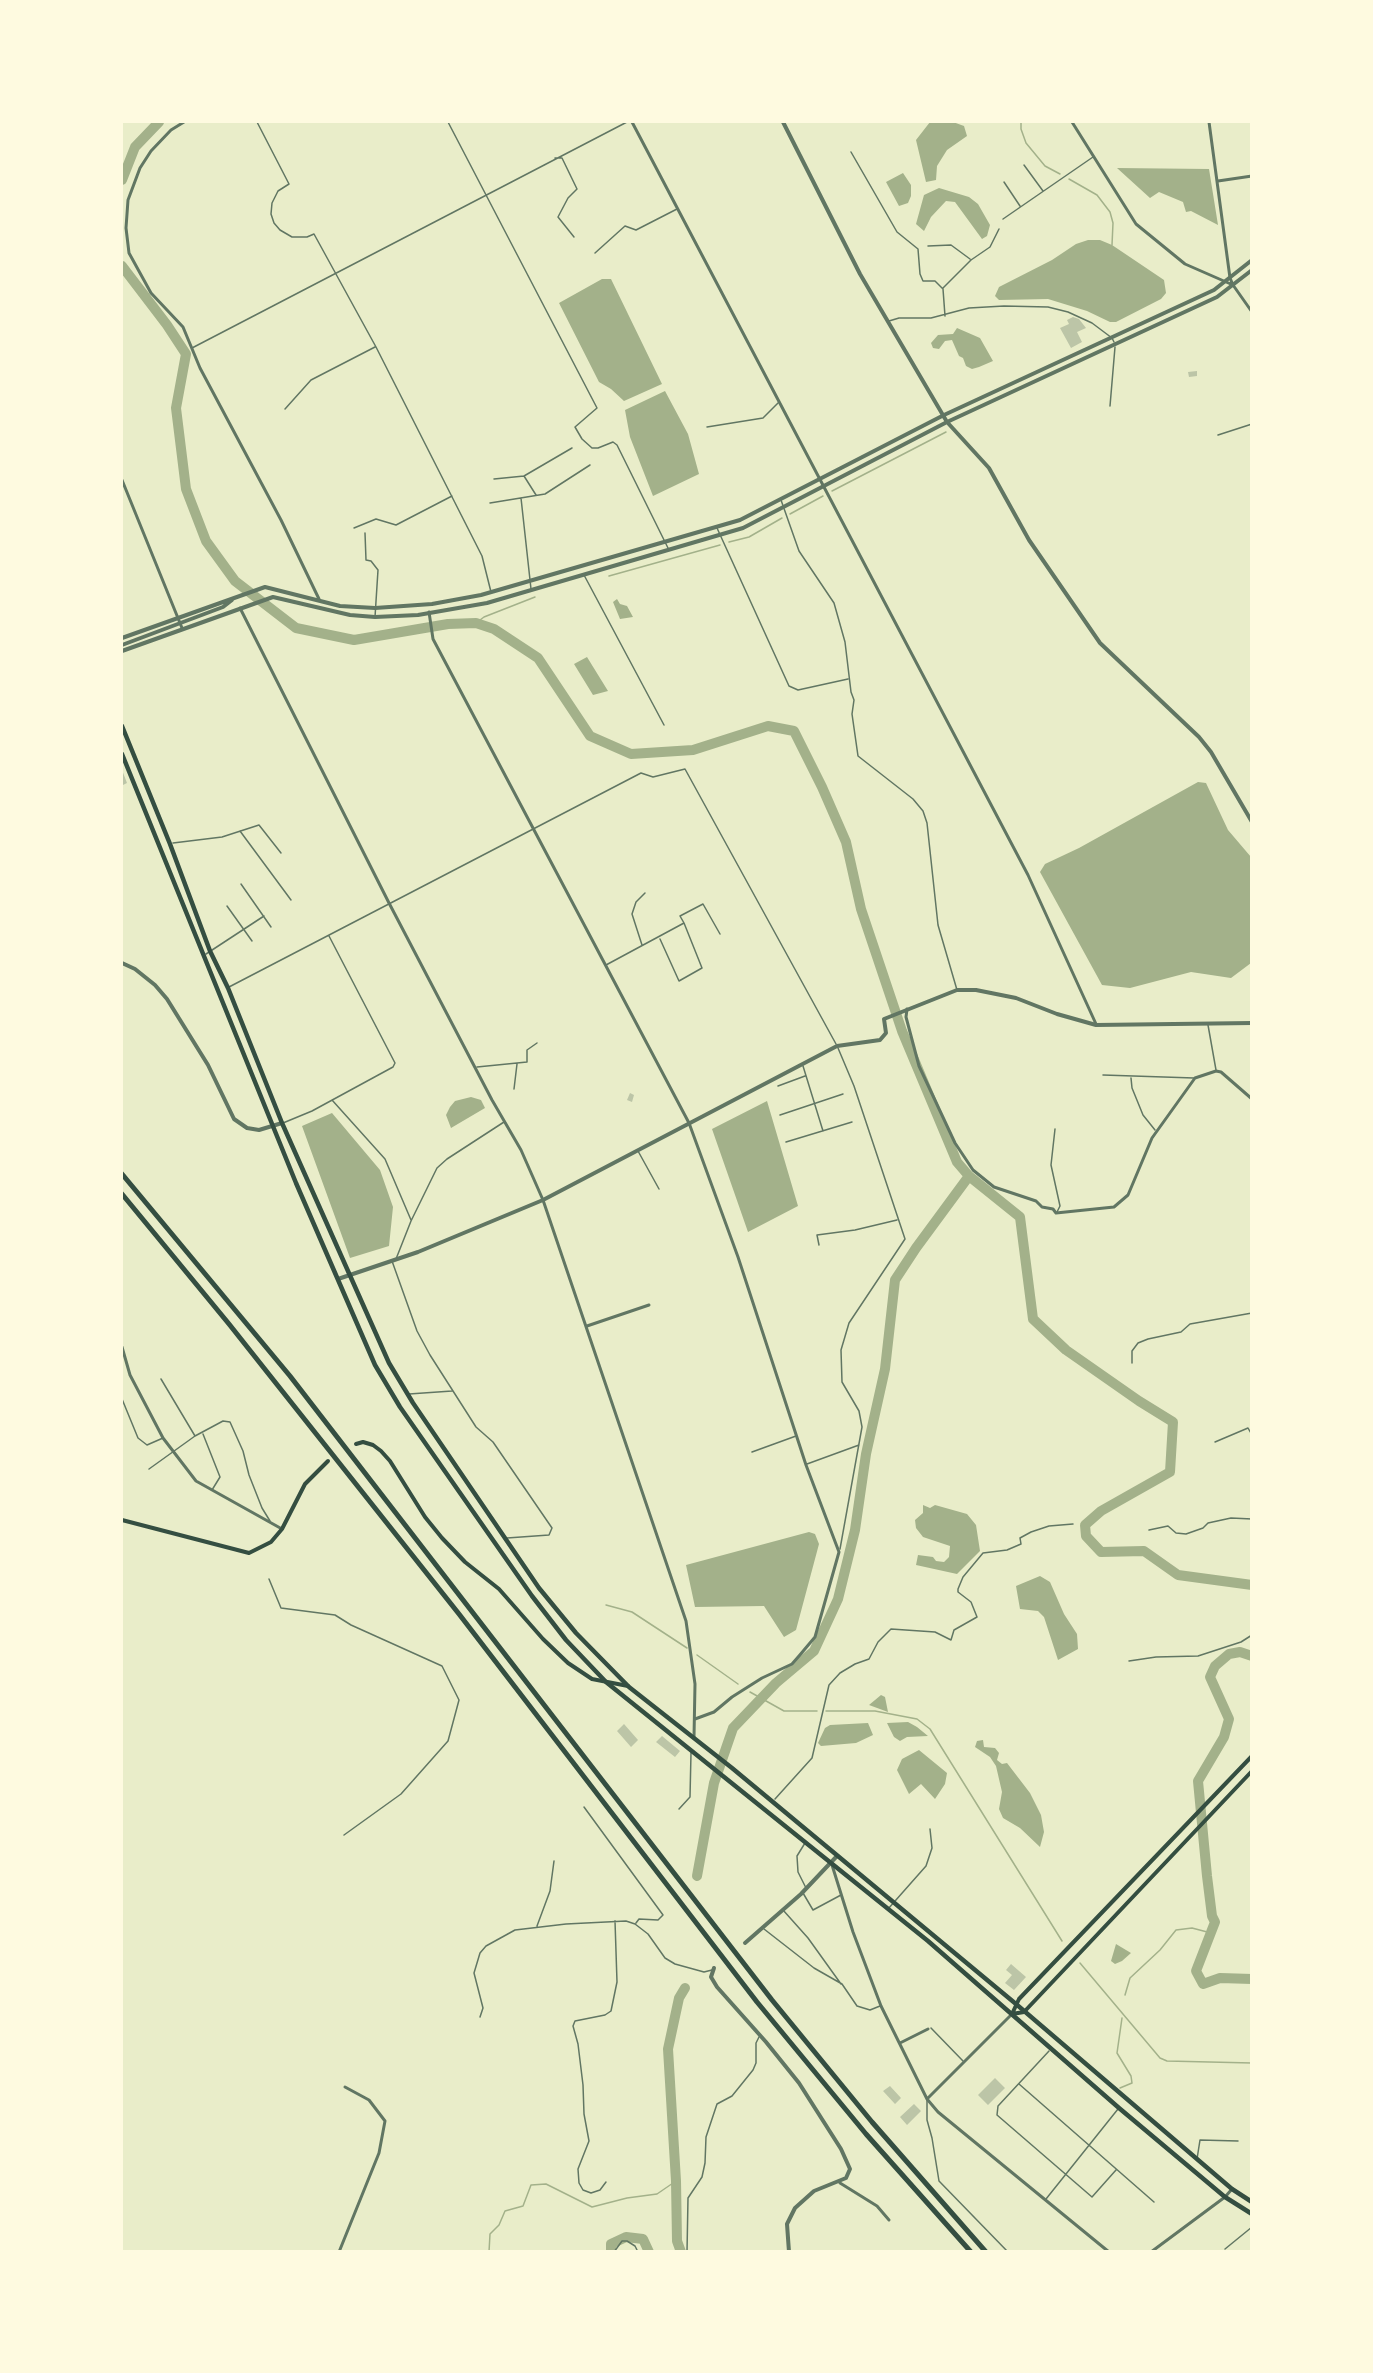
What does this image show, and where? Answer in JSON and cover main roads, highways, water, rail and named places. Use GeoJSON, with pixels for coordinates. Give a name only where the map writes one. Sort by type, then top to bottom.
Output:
{"type":"FeatureCollection","features":[{"type":"Feature","properties":{"kind":"highway"},"geometry":{"type":"LineString","coordinates":[[122,1174],[290,1376],[507,1660],[772,2000],[872,2122],[986,2252]]}},
{"type":"Feature","properties":{"kind":"highway"},"geometry":{"type":"LineString","coordinates":[[122,1194],[236,1333],[459,1614],[757,2002],[866,2134],[971,2252]]}},
{"type":"Feature","properties":{"kind":"main road"},"geometry":{"type":"LineString","coordinates":[[122,726],[210,951],[228,988],[282,1123],[389,1363],[407,1394],[539,1588],[576,1633],[629,1687],[694,1737],[894,1902],[1232,2189],[1251,2202]]}},
{"type":"Feature","properties":{"kind":"main road"},"geometry":{"type":"LineString","coordinates":[[122,754],[296,1183],[375,1365],[400,1407],[532,1596],[567,1640],[606,1682],[888,1909],[1119,2108],[1225,2197],[1251,2214]]}},
{"type":"Feature","properties":{"kind":"main road"},"geometry":{"type":"LineString","coordinates":[[356,1444],[363,1442],[373,1444],[381,1451],[442,1538],[465,1562],[499,1589],[543,1639],[568,1663],[592,1679],[629,1687]]}},
{"type":"Feature","properties":{"kind":"main road"},"geometry":{"type":"LineString","coordinates":[[122,1520],[249,1553],[271,1542],[282,1529],[305,1484],[328,1461]]}},
{"type":"Feature","properties":{"kind":"main road"},"geometry":{"type":"LineString","coordinates":[[1012,2014],[1016,2004],[1251,1756]]}},
{"type":"Feature","properties":{"kind":"main road"},"geometry":{"type":"LineString","coordinates":[[1012,2014],[1024,2012],[1178,1851],[1199,1825],[1250,1775]]}},
{"type":"Feature","properties":{"kind":"waterway"},"geometry":{"type":"LineString","coordinates":[[122,180],[135,147],[159,122]]}},
{"type":"Feature","properties":{"kind":"waterway"},"geometry":{"type":"LineString","coordinates":[[1021,122],[1026,143],[1045,166],[1060,174]]}},
{"type":"Feature","properties":{"kind":"waterway"},"geometry":{"type":"LineString","coordinates":[[1069,179],[1097,195],[1110,212],[1113,223],[1112,245]]}},
{"type":"Feature","properties":{"kind":"waterway"},"geometry":{"type":"LineString","coordinates":[[122,266],[186,354],[176,408],[186,489],[206,541],[235,581],[296,628],[354,640],[448,624],[476,623],[494,629],[538,658],[590,736],[631,754],[693,750],[768,726],[794,731],[846,842],[861,909],[902,1031],[957,1162],[969,1176],[1020,1217],[1033,1319],[1066,1350],[1173,1422],[1170,1472],[1101,1511],[1085,1525],[1086,1536],[1101,1552],[1144,1551],[1178,1575],[1252,1585]]}},
{"type":"Feature","properties":{"kind":"waterway"},"geometry":{"type":"LineString","coordinates":[[832,491],[946,432]]}},
{"type":"Feature","properties":{"kind":"waterway"},"geometry":{"type":"LineString","coordinates":[[790,514],[823,496]]}},
{"type":"Feature","properties":{"kind":"waterway"},"geometry":{"type":"LineString","coordinates":[[729,542],[749,537],[782,518]]}},
{"type":"Feature","properties":{"kind":"waterway"},"geometry":{"type":"LineString","coordinates":[[609,576],[720,545]]}},
{"type":"Feature","properties":{"kind":"waterway"},"geometry":{"type":"LineString","coordinates":[[476,623],[484,617],[535,597]]}},
{"type":"Feature","properties":{"kind":"waterway"},"geometry":{"type":"LineString","coordinates":[[697,1876],[714,1783],[733,1728],[776,1683],[814,1651],[838,1599],[855,1530],[866,1454],[885,1369],[895,1280],[969,1176]]}},
{"type":"Feature","properties":{"kind":"waterway"},"geometry":{"type":"LineString","coordinates":[[606,1605],[632,1612],[687,1648]]}},
{"type":"Feature","properties":{"kind":"waterway"},"geometry":{"type":"LineString","coordinates":[[1252,1656],[1240,1652],[1229,1654],[1215,1666],[1210,1677],[1229,1719],[1224,1737],[1198,1781],[1207,1876],[1212,1916],[1215,1922],[1196,1971],[1203,1984],[1220,1978],[1252,1979]]}},
{"type":"Feature","properties":{"kind":"waterway"},"geometry":{"type":"LineString","coordinates":[[697,1655],[738,1684]]}},
{"type":"Feature","properties":{"kind":"waterway"},"geometry":{"type":"LineString","coordinates":[[750,1692],[784,1711],[817,1711]]}},
{"type":"Feature","properties":{"kind":"waterway"},"geometry":{"type":"LineString","coordinates":[[826,1711],[875,1711],[917,1719],[930,1729],[1062,1941]]}},
{"type":"Feature","properties":{"kind":"waterway"},"geometry":{"type":"LineString","coordinates":[[1125,1995],[1130,1978],[1160,1950],[1176,1930],[1192,1928],[1211,1933]]}},
{"type":"Feature","properties":{"kind":"waterway"},"geometry":{"type":"LineString","coordinates":[[1080,1963],[1160,2058],[1167,2061],[1252,2063]]}},
{"type":"Feature","properties":{"kind":"waterway"},"geometry":{"type":"LineString","coordinates":[[681,2252],[677,2241],[676,2181],[668,2049],[679,1998],[685,1988]]}},
{"type":"Feature","properties":{"kind":"waterway"},"geometry":{"type":"LineString","coordinates":[[1120,2088],[1132,2083],[1131,2076],[1117,2053],[1122,2018]]}},
{"type":"Feature","properties":{"kind":"waterway"},"geometry":{"type":"LineString","coordinates":[[489,2252],[490,2234],[499,2225],[505,2211],[523,2206],[531,2185],[546,2184],[592,2207],[627,2198],[657,2194],[676,2181]]}},
{"type":"Feature","properties":{"kind":"waterway"},"geometry":{"type":"LineString","coordinates":[[611,2252],[611,2244],[626,2237],[643,2239],[649,2252]]}}]}
